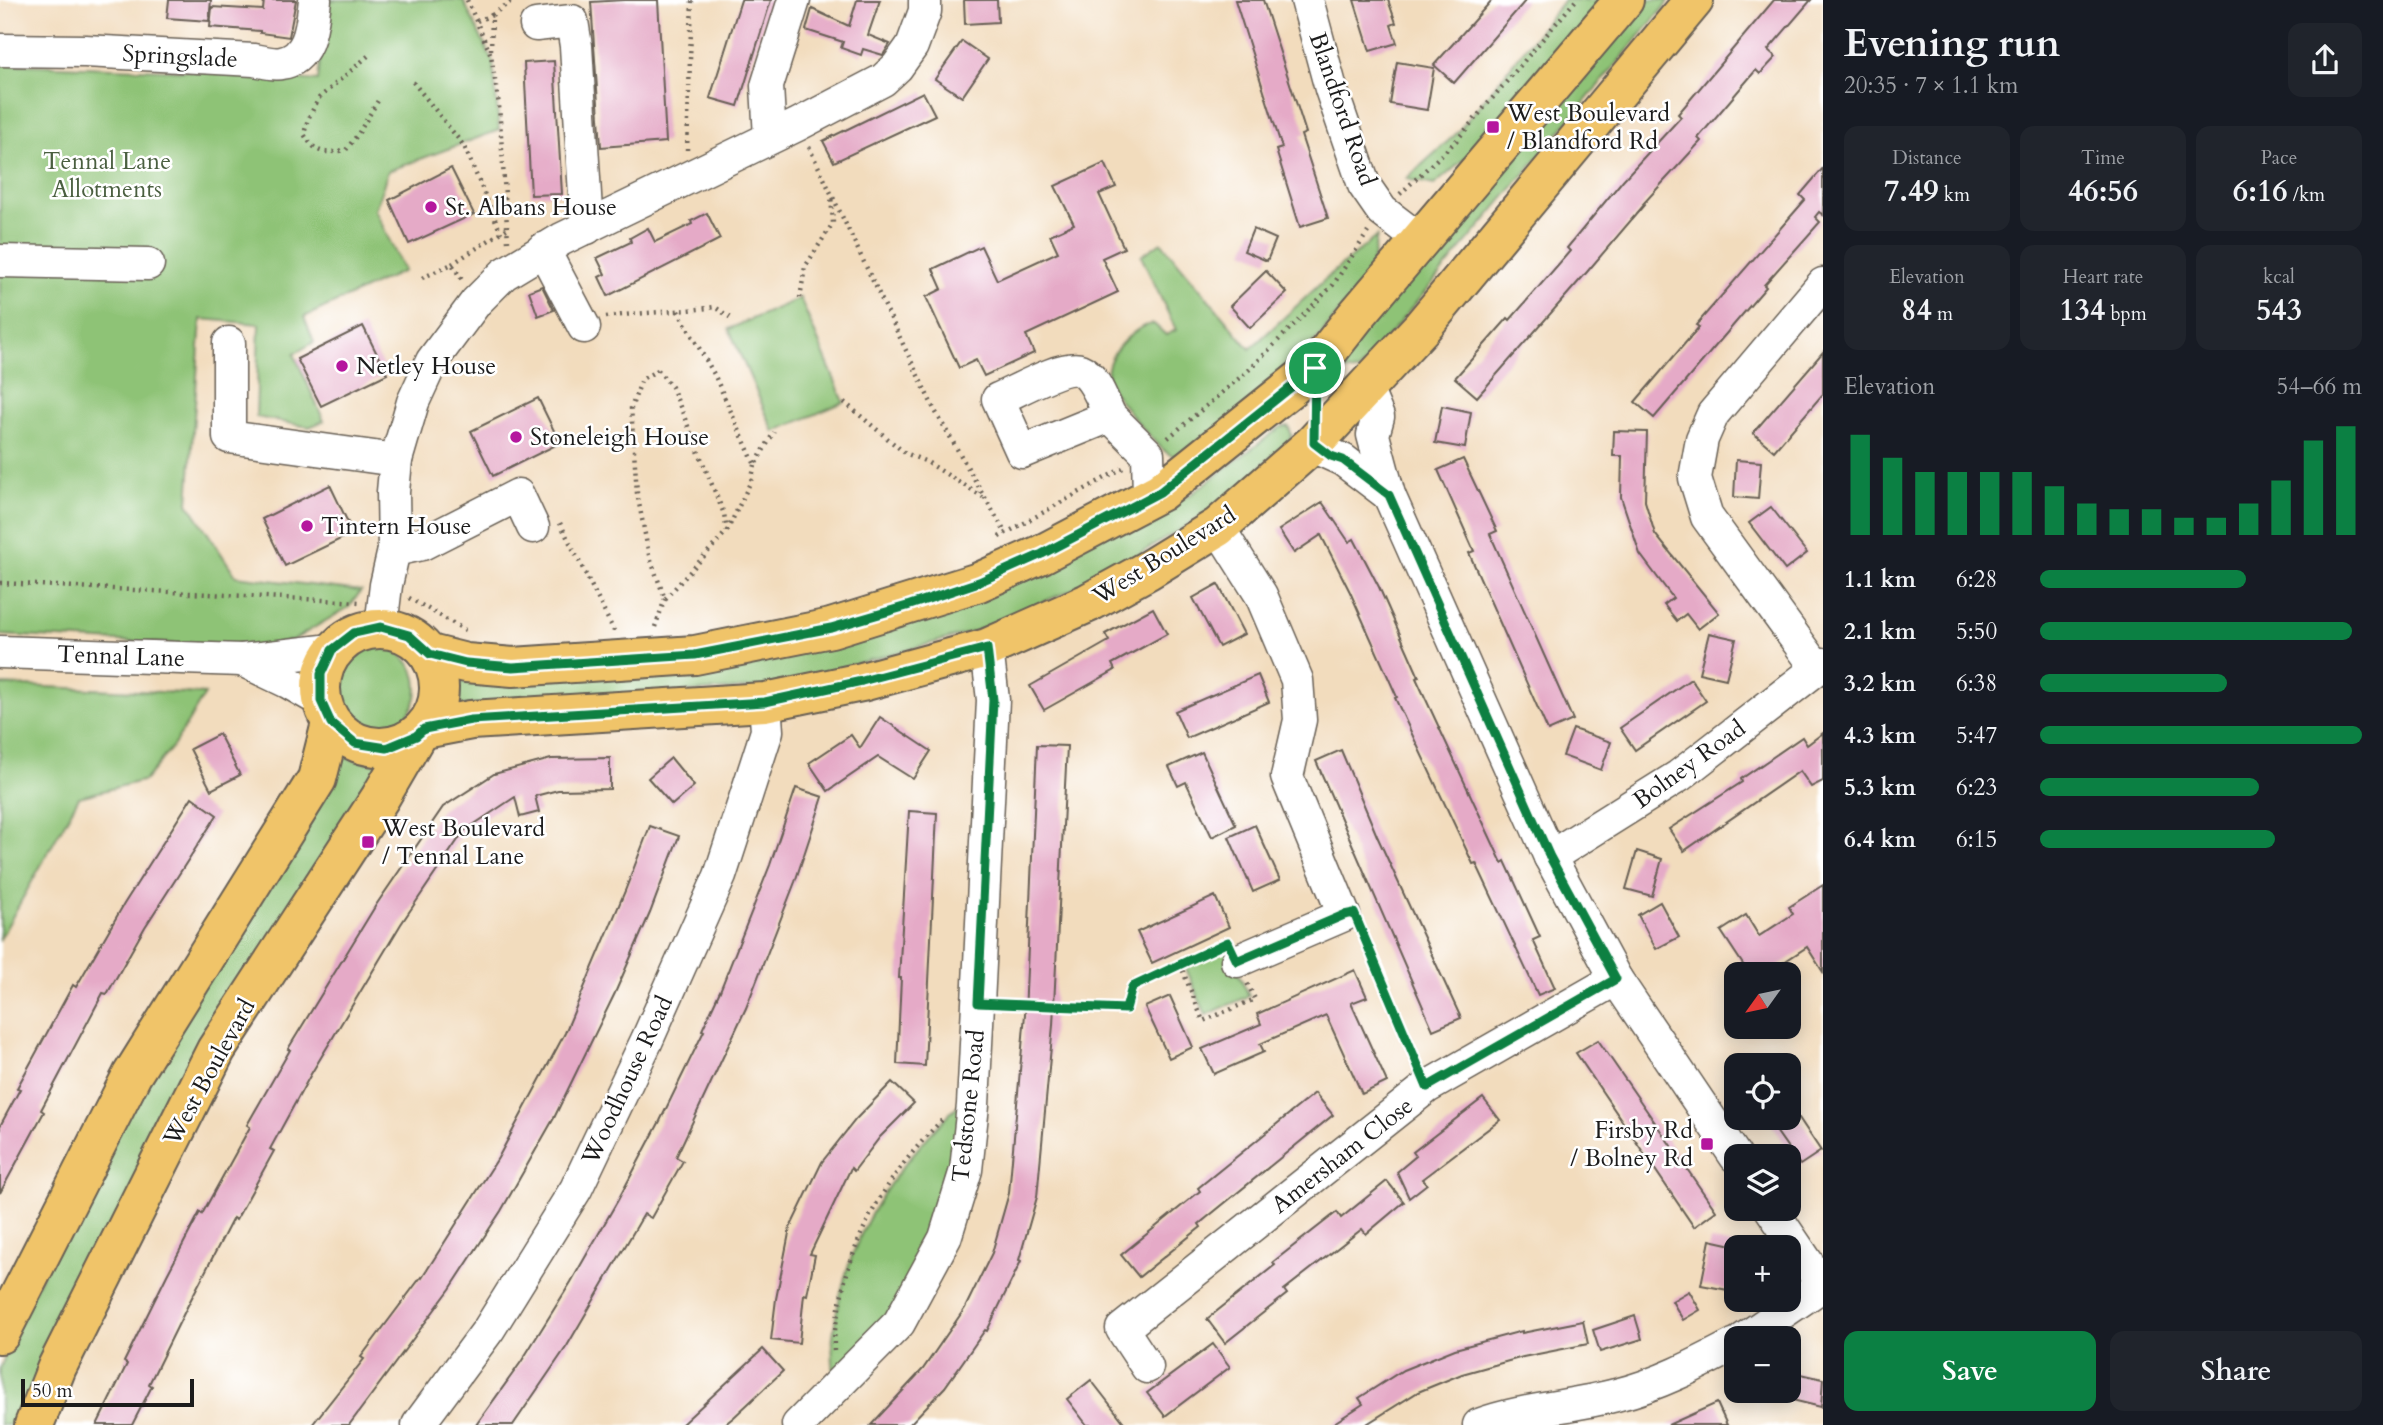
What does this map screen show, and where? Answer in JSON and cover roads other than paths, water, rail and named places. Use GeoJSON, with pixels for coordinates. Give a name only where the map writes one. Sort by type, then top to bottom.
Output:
{"type":"FeatureCollection","features":[{"type":"Feature","properties":{"kind":"main road"},"geometry":{"type":"LineString","coordinates":[[1155,495],[1315,368],[1355,317],[1624,0]]}},
{"type":"Feature","properties":{"kind":"main road","name":"West Boulevard"},"geometry":{"type":"LineString","coordinates":[[34,1425],[57,1367],[216,1050],[373,810],[420,732],[471,720],[765,702],[862,681],[987,648],[1088,603],[1218,527],[1323,437],[1422,327],[1694,0]]}},
{"type":"Feature","properties":{"kind":"main road"},"geometry":{"type":"LineString","coordinates":[[1315,368],[1323,437]]}},
{"type":"Feature","properties":{"kind":"main road"},"geometry":{"type":"LineString","coordinates":[[430,654],[466,663],[513,667],[669,657],[695,655],[831,628],[979,582],[1042,554],[1209,469],[1283,418],[1323,437]]}},
{"type":"Feature","properties":{"kind":"main road"},"geometry":{"type":"LineString","coordinates":[[0,1334],[132,1075],[317,779],[326,712],[321,674],[332,650],[354,633],[381,627],[409,635],[430,654],[439,679],[437,706],[420,732],[387,748],[355,743],[326,712]]}},
{"type":"Feature","properties":{"kind":"street","name":"Springslade"},"geometry":{"type":"LineString","coordinates":[[0,50],[85,51],[254,60],[281,64],[296,58],[304,49],[310,33],[315,0]]}},
{"type":"Feature","properties":{"kind":"street"},"geometry":{"type":"LineString","coordinates":[[783,131],[767,86],[794,0]]}},
{"type":"Feature","properties":{"kind":"street"},"geometry":{"type":"LineString","coordinates":[[381,627],[394,550],[393,492],[396,460],[413,402],[432,361],[476,302],[510,270],[544,249],[883,80],[897,67],[912,46],[925,11],[925,0]]}},
{"type":"Feature","properties":{"kind":"street","name":"Blandford Road"},"geometry":{"type":"LineString","coordinates":[[1307,0],[1331,89],[1364,185],[1382,211],[1420,240]]}},
{"type":"Feature","properties":{"kind":"street"},"geometry":{"type":"LineString","coordinates":[[536,25],[572,21],[576,46],[587,228]]}},
{"type":"Feature","properties":{"kind":"street"},"geometry":{"type":"LineString","coordinates":[[544,249],[584,327]]}},
{"type":"Feature","properties":{"kind":"street"},"geometry":{"type":"LineString","coordinates":[[0,261],[148,264]]}},
{"type":"Feature","properties":{"kind":"street"},"geometry":{"type":"LineString","coordinates":[[1820,666],[1707,517],[1695,478],[1702,439],[1713,414],[1823,284]]}},
{"type":"Feature","properties":{"kind":"street"},"geometry":{"type":"LineString","coordinates":[[229,343],[229,437],[396,460]]}},
{"type":"Feature","properties":{"kind":"street"},"geometry":{"type":"LineString","coordinates":[[1366,388],[1378,417],[1373,435],[1389,495],[1550,857],[1616,979],[1727,1144]]}},
{"type":"Feature","properties":{"kind":"street"},"geometry":{"type":"LineString","coordinates":[[1110,416],[1148,454],[1155,495]]}},
{"type":"Feature","properties":{"kind":"street"},"geometry":{"type":"LineString","coordinates":[[1323,437],[1373,435]]}},
{"type":"Feature","properties":{"kind":"street"},"geometry":{"type":"LineString","coordinates":[[1323,437],[1389,495]]}},
{"type":"Feature","properties":{"kind":"street"},"geometry":{"type":"LineString","coordinates":[[394,550],[422,544],[518,495],[533,527]]}},
{"type":"Feature","properties":{"kind":"street"},"geometry":{"type":"LineString","coordinates":[[1218,527],[1261,595],[1297,680],[1300,720],[1287,778],[1344,915],[1237,961]]}},
{"type":"Feature","properties":{"kind":"street","name":"Tedstone Road"},"geometry":{"type":"LineString","coordinates":[[799,1425],[900,1323],[945,1238],[966,1170],[974,1089],[993,700],[987,648]]}},
{"type":"Feature","properties":{"kind":"street","name":"Tennal Lane"},"geometry":{"type":"LineString","coordinates":[[0,652],[242,660],[332,650]]}},
{"type":"Feature","properties":{"kind":"street","name":"Tennal Lane"},"geometry":{"type":"LineString","coordinates":[[242,660],[288,682],[326,712]]}},
{"type":"Feature","properties":{"kind":"street","name":"Bolney Road"},"geometry":{"type":"LineString","coordinates":[[1550,857],[1679,776],[1820,666]]}},
{"type":"Feature","properties":{"kind":"street","name":"Woodhouse Road"},"geometry":{"type":"LineString","coordinates":[[418,1425],[489,1329],[576,1189],[641,1053],[720,876],[766,731],[765,702]]}},
{"type":"Feature","properties":{"kind":"street","name":"Amersham Close"},"geometry":{"type":"LineString","coordinates":[[1147,1367],[1122,1329],[1427,1087],[1616,979]]}},
{"type":"Feature","properties":{"kind":"street"},"geometry":{"type":"LineString","coordinates":[[1763,1326],[1823,1286],[1779,1221]]}},
{"type":"Feature","properties":{"kind":"street"},"geometry":{"type":"LineString","coordinates":[[1479,1425],[1499,1418],[1619,1395],[1664,1379],[1724,1350]]}},
{"type":"Feature","properties":{"kind":"place","name":"West Boulevard / Blandford Rd"},"geometry":{"type":"Point","coordinates":[1493,127]}},
{"type":"Feature","properties":{"kind":"place","name":"St. Albans House"},"geometry":{"type":"Point","coordinates":[431,207]}},
{"type":"Feature","properties":{"kind":"place","name":"Netley House"},"geometry":{"type":"Point","coordinates":[342,366]}},
{"type":"Feature","properties":{"kind":"place","name":"Stoneleigh House"},"geometry":{"type":"Point","coordinates":[516,437]}},
{"type":"Feature","properties":{"kind":"place","name":"Tintern House"},"geometry":{"type":"Point","coordinates":[307,526]}},
{"type":"Feature","properties":{"kind":"place","name":"West Boulevard / Tennal Lane"},"geometry":{"type":"Point","coordinates":[368,842]}},
{"type":"Feature","properties":{"kind":"place","name":"Firsby Rd / Bolney Rd"},"geometry":{"type":"Point","coordinates":[1707,1144]}},
{"type":"Feature","properties":{"kind":"park label","name":"Tennal Lane Allotments"},"geometry":{"type":"Point","coordinates":[107,175]}}]}
